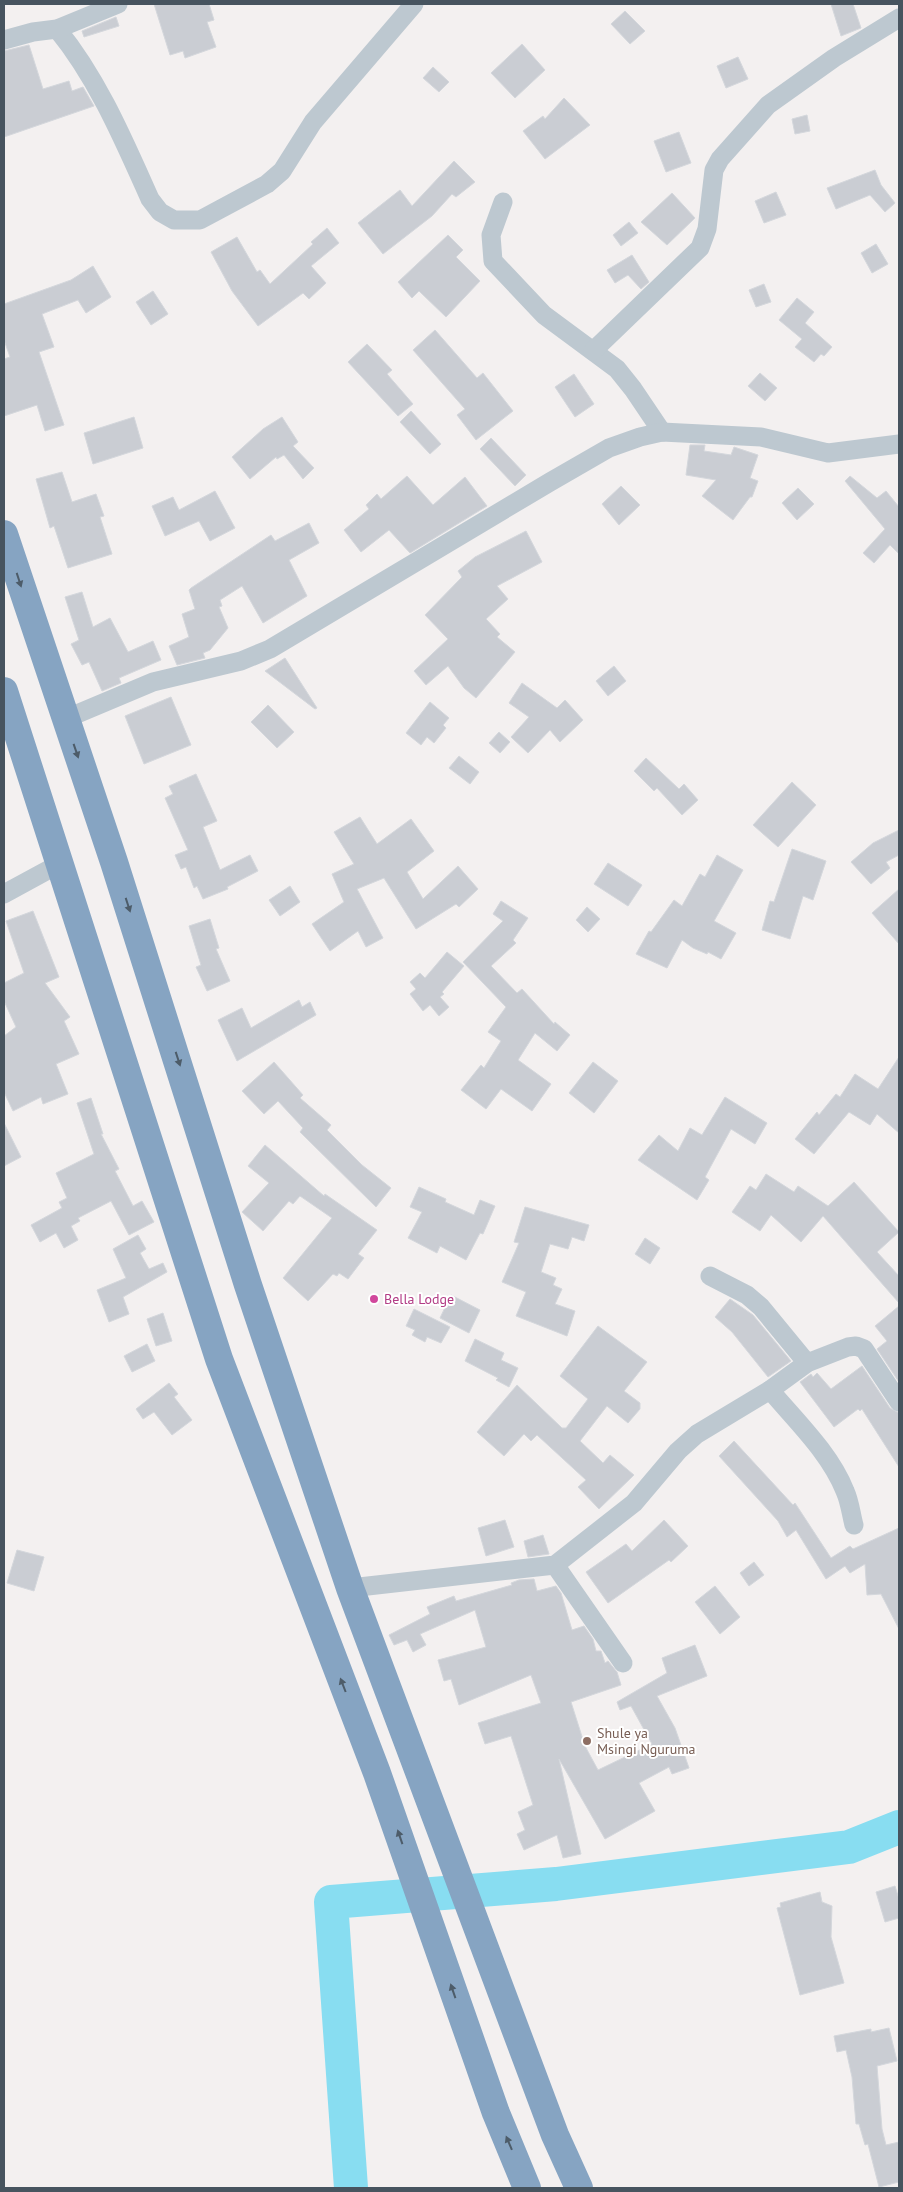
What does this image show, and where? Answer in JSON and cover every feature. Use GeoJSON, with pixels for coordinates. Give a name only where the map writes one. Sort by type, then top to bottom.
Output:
{"type":"FeatureCollection","features":[{"type":"Feature","properties":{"kind":"highway"},"geometry":{"type":"LineString","coordinates":[[4,534],[114,862],[248,1285],[350,1588],[548,2116],[578,2188]]}},
{"type":"Feature","properties":{"kind":"highway"},"geometry":{"type":"LineString","coordinates":[[4,691],[219,1360],[377,1773],[496,2113],[527,2188]]}},
{"type":"Feature","properties":{"kind":"street"},"geometry":{"type":"LineString","coordinates":[[4,40],[33,32],[57,30],[118,4]]}},
{"type":"Feature","properties":{"kind":"street"},"geometry":{"type":"LineString","coordinates":[[57,30],[77,53],[92,78],[150,199],[160,212],[174,220],[188,221],[200,220],[267,184],[282,171],[313,122],[414,4]]}},
{"type":"Feature","properties":{"kind":"street"},"geometry":{"type":"LineString","coordinates":[[593,351],[700,248],[707,229],[716,164],[768,105],[834,58],[899,18]]}},
{"type":"Feature","properties":{"kind":"street"},"geometry":{"type":"LineString","coordinates":[[503,202],[491,235],[493,261],[544,315],[593,351],[625,378],[662,432]]}},
{"type":"Feature","properties":{"kind":"street"},"geometry":{"type":"LineString","coordinates":[[65,719],[153,682],[241,661],[270,649],[608,448],[640,437],[662,432],[761,437],[828,453],[899,444]]}},
{"type":"Feature","properties":{"kind":"street"},"geometry":{"type":"LineString","coordinates":[[4,894],[59,864]]}},
{"type":"Feature","properties":{"kind":"street"},"geometry":{"type":"LineString","coordinates":[[710,1276],[747,1295],[761,1307],[808,1363]]}},
{"type":"Feature","properties":{"kind":"street"},"geometry":{"type":"LineString","coordinates":[[350,1588],[555,1564],[634,1503],[678,1451],[697,1434],[770,1390],[808,1363],[848,1347],[860,1346],[864,1349],[899,1402]]}},
{"type":"Feature","properties":{"kind":"street"},"geometry":{"type":"LineString","coordinates":[[770,1390],[821,1450],[838,1477],[846,1493],[854,1525]]}},
{"type":"Feature","properties":{"kind":"street"},"geometry":{"type":"LineString","coordinates":[[555,1564],[623,1663]]}},
{"type":"Feature","properties":{"kind":"building"},"geometry":{"type":"Polygon","coordinates":[[[154,4],[209,4],[214,20],[207,22],[216,47],[185,58],[183,51],[170,55],[154,4]]]}},
{"type":"Feature","properties":{"kind":"building"},"geometry":{"type":"Polygon","coordinates":[[[831,4],[853,4],[861,28],[841,36],[831,4]]]}},
{"type":"Feature","properties":{"kind":"building"},"geometry":{"type":"Polygon","coordinates":[[[625,11],[645,31],[630,44],[611,24],[625,11]]]}},
{"type":"Feature","properties":{"kind":"building"},"geometry":{"type":"Polygon","coordinates":[[[116,17],[119,26],[84,37],[82,31],[116,17]]]}},
{"type":"Feature","properties":{"kind":"building"},"geometry":{"type":"Polygon","coordinates":[[[522,44],[545,70],[515,98],[491,73],[522,44]]]}},
{"type":"Feature","properties":{"kind":"building"},"geometry":{"type":"Polygon","coordinates":[[[29,45],[43,89],[69,81],[72,91],[83,87],[94,106],[4,137],[4,51],[29,45]]]}},
{"type":"Feature","properties":{"kind":"building"},"geometry":{"type":"Polygon","coordinates":[[[738,57],[748,79],[726,88],[717,66],[738,57]]]}},
{"type":"Feature","properties":{"kind":"building"},"geometry":{"type":"Polygon","coordinates":[[[433,67],[449,82],[439,92],[423,78],[433,67]]]}},
{"type":"Feature","properties":{"kind":"building"},"geometry":{"type":"Polygon","coordinates":[[[564,98],[590,125],[545,159],[523,131],[543,116],[545,119],[564,98]]]}},
{"type":"Feature","properties":{"kind":"building"},"geometry":{"type":"Polygon","coordinates":[[[807,115],[810,131],[795,134],[792,119],[807,115]]]}},
{"type":"Feature","properties":{"kind":"building"},"geometry":{"type":"Polygon","coordinates":[[[679,132],[691,163],[666,172],[654,141],[679,132]]]}},
{"type":"Feature","properties":{"kind":"building"},"geometry":{"type":"Polygon","coordinates":[[[454,161],[475,182],[456,197],[452,194],[432,216],[383,254],[358,223],[400,190],[412,206],[454,161]]]}},
{"type":"Feature","properties":{"kind":"building"},"geometry":{"type":"Polygon","coordinates":[[[875,170],[881,185],[895,203],[885,212],[870,195],[836,209],[827,188],[875,170]]]}},
{"type":"Feature","properties":{"kind":"building"},"geometry":{"type":"Polygon","coordinates":[[[776,192],[786,215],[764,223],[755,201],[776,192]]]}},
{"type":"Feature","properties":{"kind":"building"},"geometry":{"type":"Polygon","coordinates":[[[672,193],[695,218],[667,245],[641,222],[672,193]]]}},
{"type":"Feature","properties":{"kind":"building"},"geometry":{"type":"Polygon","coordinates":[[[629,222],[638,233],[621,246],[613,235],[629,222]]]}},
{"type":"Feature","properties":{"kind":"building"},"geometry":{"type":"Polygon","coordinates":[[[327,228],[339,243],[311,266],[326,283],[309,299],[303,293],[258,326],[232,291],[211,252],[237,237],[257,272],[260,270],[270,284],[313,244],[311,242],[327,228]]]}},
{"type":"Feature","properties":{"kind":"building"},"geometry":{"type":"Polygon","coordinates":[[[448,235],[463,250],[456,257],[480,281],[446,317],[419,291],[412,298],[398,282],[448,235]]]}},
{"type":"Feature","properties":{"kind":"building"},"geometry":{"type":"Polygon","coordinates":[[[876,244],[888,264],[872,273],[861,253],[876,244]]]}},
{"type":"Feature","properties":{"kind":"building"},"geometry":{"type":"Polygon","coordinates":[[[632,255],[649,282],[641,289],[628,275],[615,283],[607,270],[632,255]]]}},
{"type":"Feature","properties":{"kind":"building"},"geometry":{"type":"Polygon","coordinates":[[[93,266],[111,297],[86,313],[78,300],[42,314],[54,347],[39,352],[64,425],[45,431],[37,405],[4,416],[4,359],[10,357],[4,340],[4,304],[71,280],[93,266]]]}},
{"type":"Feature","properties":{"kind":"building"},"geometry":{"type":"Polygon","coordinates":[[[764,284],[771,302],[756,307],[749,290],[764,284]]]}},
{"type":"Feature","properties":{"kind":"building"},"geometry":{"type":"Polygon","coordinates":[[[153,291],[168,314],[151,325],[136,302],[153,291]]]}},
{"type":"Feature","properties":{"kind":"building"},"geometry":{"type":"Polygon","coordinates":[[[797,298],[814,312],[805,323],[832,347],[824,356],[821,354],[814,362],[795,347],[802,339],[779,320],[797,298]]]}},
{"type":"Feature","properties":{"kind":"building"},"geometry":{"type":"Polygon","coordinates":[[[435,330],[477,378],[483,373],[513,411],[476,440],[457,415],[465,409],[413,350],[435,330]]]}},
{"type":"Feature","properties":{"kind":"building"},"geometry":{"type":"Polygon","coordinates":[[[367,344],[392,370],[387,374],[413,404],[398,416],[348,362],[367,344]]]}},
{"type":"Feature","properties":{"kind":"building"},"geometry":{"type":"Polygon","coordinates":[[[760,373],[777,388],[765,401],[748,386],[760,373]]]}},
{"type":"Feature","properties":{"kind":"building"},"geometry":{"type":"Polygon","coordinates":[[[574,374],[594,404],[575,417],[555,387],[574,374]]]}},
{"type":"Feature","properties":{"kind":"building"},"geometry":{"type":"Polygon","coordinates":[[[411,411],[441,444],[430,454],[400,422],[411,411]]]}},
{"type":"Feature","properties":{"kind":"building"},"geometry":{"type":"Polygon","coordinates":[[[134,417],[143,448],[93,464],[84,433],[134,417]]]}},
{"type":"Feature","properties":{"kind":"building"},"geometry":{"type":"Polygon","coordinates":[[[282,417],[298,442],[293,446],[314,468],[303,479],[284,455],[277,459],[276,457],[250,479],[232,457],[263,429],[282,417]]]}},
{"type":"Feature","properties":{"kind":"building"},"geometry":{"type":"Polygon","coordinates":[[[491,438],[526,475],[515,486],[480,449],[491,438]]]}},
{"type":"Feature","properties":{"kind":"building"},"geometry":{"type":"Polygon","coordinates":[[[690,445],[705,445],[704,451],[731,455],[734,447],[758,455],[750,478],[758,481],[752,497],[750,497],[733,520],[702,496],[716,480],[686,475],[690,445]]]}},
{"type":"Feature","properties":{"kind":"building"},"geometry":{"type":"Polygon","coordinates":[[[62,472],[72,502],[96,494],[104,516],[100,517],[112,554],[68,568],[54,526],[50,528],[36,479],[62,472]]]}},
{"type":"Feature","properties":{"kind":"building"},"geometry":{"type":"Polygon","coordinates":[[[407,476],[433,505],[465,477],[487,506],[410,553],[389,530],[361,552],[344,530],[369,509],[366,505],[377,494],[381,499],[407,476]]]}},
{"type":"Feature","properties":{"kind":"building"},"geometry":{"type":"Polygon","coordinates":[[[850,476],[877,498],[886,491],[899,507],[899,554],[890,545],[874,563],[863,553],[885,529],[845,481],[850,476]]]}},
{"type":"Feature","properties":{"kind":"building"},"geometry":{"type":"Polygon","coordinates":[[[621,486],[640,505],[619,525],[602,504],[621,486]]]}},
{"type":"Feature","properties":{"kind":"building"},"geometry":{"type":"Polygon","coordinates":[[[798,488],[814,504],[797,520],[782,503],[798,488]]]}},
{"type":"Feature","properties":{"kind":"building"},"geometry":{"type":"Polygon","coordinates":[[[215,491],[235,528],[210,541],[199,521],[165,536],[152,506],[173,497],[179,510],[215,491]]]}},
{"type":"Feature","properties":{"kind":"building"},"geometry":{"type":"Polygon","coordinates":[[[309,523],[319,543],[289,560],[307,596],[263,623],[242,586],[220,600],[222,606],[219,607],[228,628],[210,650],[203,653],[205,658],[177,665],[169,646],[189,637],[182,614],[195,609],[189,590],[271,535],[275,541],[309,523]]]}},
{"type":"Feature","properties":{"kind":"building"},"geometry":{"type":"Polygon","coordinates":[[[526,531],[542,562],[497,586],[508,599],[486,619],[500,634],[497,637],[515,652],[476,698],[464,688],[448,666],[426,685],[414,671],[448,639],[425,615],[462,577],[458,571],[475,557],[526,531]]]}},
{"type":"Feature","properties":{"kind":"building"},"geometry":{"type":"Polygon","coordinates":[[[82,592],[93,627],[110,618],[128,652],[153,641],[161,660],[119,678],[121,683],[102,691],[89,662],[82,665],[71,644],[79,640],[65,597],[82,592]]]}},
{"type":"Feature","properties":{"kind":"building"},"geometry":{"type":"Polygon","coordinates":[[[285,658],[317,708],[315,709],[265,671],[285,658]]]}},
{"type":"Feature","properties":{"kind":"building"},"geometry":{"type":"Polygon","coordinates":[[[614,666],[626,681],[608,696],[596,681],[614,666]]]}},
{"type":"Feature","properties":{"kind":"building"},"geometry":{"type":"Polygon","coordinates":[[[522,683],[557,708],[565,700],[583,720],[560,742],[550,730],[528,753],[511,737],[529,717],[509,703],[522,683]]]}},
{"type":"Feature","properties":{"kind":"building"},"geometry":{"type":"Polygon","coordinates":[[[171,697],[191,745],[144,764],[125,716],[171,697]]]}},
{"type":"Feature","properties":{"kind":"building"},"geometry":{"type":"Polygon","coordinates":[[[430,702],[449,718],[443,725],[446,728],[434,743],[427,737],[421,745],[406,733],[430,702]]]}},
{"type":"Feature","properties":{"kind":"building"},"geometry":{"type":"Polygon","coordinates":[[[268,705],[294,732],[277,748],[251,722],[268,705]]]}},
{"type":"Feature","properties":{"kind":"building"},"geometry":{"type":"Polygon","coordinates":[[[499,732],[510,742],[500,753],[489,743],[499,732]]]}},
{"type":"Feature","properties":{"kind":"building"},"geometry":{"type":"Polygon","coordinates":[[[459,756],[479,772],[470,784],[449,768],[459,756]]]}},
{"type":"Feature","properties":{"kind":"building"},"geometry":{"type":"Polygon","coordinates":[[[646,758],[679,789],[684,784],[698,800],[682,815],[657,788],[654,791],[634,771],[646,758]]]}},
{"type":"Feature","properties":{"kind":"building"},"geometry":{"type":"Polygon","coordinates":[[[196,774],[217,821],[203,827],[220,870],[250,855],[258,871],[227,887],[228,889],[203,899],[197,886],[194,888],[186,867],[181,869],[175,855],[188,850],[165,798],[173,794],[169,786],[196,774]]]}},
{"type":"Feature","properties":{"kind":"building"},"geometry":{"type":"Polygon","coordinates":[[[792,782],[816,805],[778,847],[753,825],[792,782]]]}},
{"type":"Feature","properties":{"kind":"building"},"geometry":{"type":"Polygon","coordinates":[[[360,817],[377,844],[411,819],[434,851],[407,872],[423,899],[458,866],[478,889],[459,907],[456,904],[416,929],[384,878],[357,889],[383,938],[366,947],[358,931],[330,951],[312,924],[344,902],[332,874],[354,864],[334,832],[360,817]]]}},
{"type":"Feature","properties":{"kind":"building"},"geometry":{"type":"Polygon","coordinates":[[[899,830],[899,855],[886,862],[890,868],[871,884],[851,862],[873,843],[899,830]]]}},
{"type":"Feature","properties":{"kind":"building"},"geometry":{"type":"Polygon","coordinates":[[[792,849],[826,861],[813,900],[803,896],[790,939],[762,930],[770,901],[774,902],[792,849]]]}},
{"type":"Feature","properties":{"kind":"building"},"geometry":{"type":"Polygon","coordinates":[[[717,855],[743,870],[714,921],[736,933],[721,959],[708,952],[707,954],[693,948],[682,940],[667,968],[636,954],[649,931],[651,932],[674,900],[682,906],[700,874],[705,877],[717,855]]]}},
{"type":"Feature","properties":{"kind":"building"},"geometry":{"type":"Polygon","coordinates":[[[608,863],[642,885],[628,906],[594,884],[608,863]]]}},
{"type":"Feature","properties":{"kind":"building"},"geometry":{"type":"Polygon","coordinates":[[[290,886],[300,902],[280,916],[269,900],[290,886]]]}},
{"type":"Feature","properties":{"kind":"building"},"geometry":{"type":"Polygon","coordinates":[[[899,889],[899,944],[872,913],[899,889]]]}},
{"type":"Feature","properties":{"kind":"building"},"geometry":{"type":"Polygon","coordinates":[[[501,901],[528,918],[513,940],[516,943],[491,966],[517,993],[522,989],[554,1024],[555,1022],[570,1035],[557,1051],[535,1033],[518,1060],[551,1084],[532,1111],[501,1089],[486,1109],[461,1090],[481,1065],[484,1068],[501,1041],[488,1032],[506,1007],[463,962],[503,921],[493,914],[501,901]]]}},
{"type":"Feature","properties":{"kind":"building"},"geometry":{"type":"Polygon","coordinates":[[[587,907],[600,919],[588,932],[576,920],[587,907]]]}},
{"type":"Feature","properties":{"kind":"building"},"geometry":{"type":"Polygon","coordinates":[[[33,911],[59,977],[45,983],[70,1017],[64,1021],[79,1054],[56,1064],[68,1094],[43,1104],[41,1097],[13,1111],[4,1092],[4,1036],[16,1027],[4,1001],[4,983],[24,973],[6,921],[33,911]]]}},
{"type":"Feature","properties":{"kind":"building"},"geometry":{"type":"Polygon","coordinates":[[[210,919],[219,948],[216,949],[230,981],[207,991],[196,967],[201,965],[189,926],[210,919]]]}},
{"type":"Feature","properties":{"kind":"building"},"geometry":{"type":"Polygon","coordinates":[[[447,952],[464,966],[442,992],[444,994],[440,997],[449,1007],[439,1016],[430,1005],[423,1011],[410,994],[416,989],[410,982],[420,973],[425,978],[447,952]]]}},
{"type":"Feature","properties":{"kind":"building"},"geometry":{"type":"Polygon","coordinates":[[[299,1000],[302,1007],[310,1002],[316,1015],[237,1061],[218,1020],[242,1008],[251,1028],[299,1000]]]}},
{"type":"Feature","properties":{"kind":"building"},"geometry":{"type":"Polygon","coordinates":[[[899,1057],[899,1133],[877,1114],[870,1125],[849,1112],[814,1154],[795,1139],[817,1112],[819,1115],[836,1094],[840,1097],[855,1074],[878,1089],[899,1057]]]}},
{"type":"Feature","properties":{"kind":"building"},"geometry":{"type":"Polygon","coordinates":[[[274,1062],[303,1095],[300,1098],[331,1125],[327,1130],[362,1165],[391,1188],[376,1207],[300,1132],[303,1128],[278,1101],[264,1114],[242,1091],[274,1062]]]}},
{"type":"Feature","properties":{"kind":"building"},"geometry":{"type":"Polygon","coordinates":[[[593,1062],[618,1081],[594,1113],[569,1093],[593,1062]]]}},
{"type":"Feature","properties":{"kind":"building"},"geometry":{"type":"Polygon","coordinates":[[[725,1097],[767,1123],[755,1144],[731,1129],[705,1177],[709,1180],[697,1200],[638,1160],[659,1135],[678,1151],[690,1128],[702,1135],[725,1097]]]}},
{"type":"Feature","properties":{"kind":"building"},"geometry":{"type":"Polygon","coordinates":[[[91,1098],[103,1134],[101,1134],[119,1169],[115,1171],[133,1206],[142,1201],[154,1222],[129,1235],[111,1201],[78,1218],[80,1221],[71,1226],[78,1240],[64,1248],[56,1233],[40,1242],[31,1225],[62,1208],[59,1202],[67,1198],[56,1173],[94,1154],[77,1103],[91,1098]]]}},
{"type":"Feature","properties":{"kind":"building"},"geometry":{"type":"Polygon","coordinates":[[[4,1123],[21,1157],[4,1166],[4,1123]]]}},
{"type":"Feature","properties":{"kind":"building"},"geometry":{"type":"Polygon","coordinates":[[[265,1145],[324,1196],[325,1194],[377,1230],[358,1254],[364,1258],[348,1279],[339,1273],[337,1276],[333,1274],[308,1301],[283,1278],[332,1218],[300,1196],[293,1204],[289,1201],[263,1231],[242,1212],[269,1183],[248,1166],[265,1145]]]}},
{"type":"Feature","properties":{"kind":"building"},"geometry":{"type":"Polygon","coordinates":[[[766,1174],[794,1192],[798,1186],[828,1206],[854,1182],[899,1232],[877,1252],[899,1276],[899,1303],[823,1216],[801,1242],[771,1215],[760,1231],[732,1212],[750,1186],[756,1190],[766,1174]]]}},
{"type":"Feature","properties":{"kind":"building"},"geometry":{"type":"Polygon","coordinates":[[[419,1187],[446,1199],[445,1202],[474,1215],[480,1200],[495,1206],[483,1234],[480,1233],[466,1260],[440,1246],[437,1253],[408,1238],[422,1212],[410,1207],[419,1187]]]}},
{"type":"Feature","properties":{"kind":"building"},"geometry":{"type":"Polygon","coordinates":[[[525,1207],[589,1225],[584,1241],[572,1237],[568,1249],[550,1244],[541,1272],[556,1278],[553,1285],[562,1289],[555,1304],[575,1311],[567,1336],[516,1316],[526,1292],[502,1282],[519,1243],[514,1242],[525,1207]]]}},
{"type":"Feature","properties":{"kind":"building"},"geometry":{"type":"Polygon","coordinates":[[[138,1235],[146,1249],[140,1253],[149,1269],[163,1263],[167,1272],[123,1297],[129,1314],[109,1322],[97,1290],[126,1278],[113,1249],[138,1235]]]}},
{"type":"Feature","properties":{"kind":"building"},"geometry":{"type":"Polygon","coordinates":[[[645,1238],[660,1248],[650,1264],[635,1254],[645,1238]]]}},
{"type":"Feature","properties":{"kind":"building"},"geometry":{"type":"Polygon","coordinates":[[[451,1295],[480,1310],[469,1333],[440,1318],[451,1295]]]}},
{"type":"Feature","properties":{"kind":"building"},"geometry":{"type":"Polygon","coordinates":[[[730,1299],[753,1315],[791,1361],[768,1377],[732,1332],[715,1317],[730,1299]]]}},
{"type":"Feature","properties":{"kind":"building"},"geometry":{"type":"Polygon","coordinates":[[[899,1306],[899,1382],[877,1349],[887,1341],[875,1326],[899,1306]]]}},
{"type":"Feature","properties":{"kind":"building"},"geometry":{"type":"Polygon","coordinates":[[[414,1309],[450,1327],[441,1343],[427,1337],[425,1342],[412,1335],[415,1330],[406,1326],[414,1309]]]}},
{"type":"Feature","properties":{"kind":"building"},"geometry":{"type":"Polygon","coordinates":[[[163,1313],[172,1341],[156,1346],[147,1319],[163,1313]]]}},
{"type":"Feature","properties":{"kind":"building"},"geometry":{"type":"Polygon","coordinates":[[[598,1326],[647,1362],[624,1391],[640,1403],[640,1409],[628,1423],[607,1406],[580,1441],[603,1463],[610,1455],[634,1475],[599,1509],[578,1487],[586,1480],[537,1435],[531,1441],[524,1434],[504,1456],[477,1432],[517,1385],[562,1428],[566,1428],[588,1399],[560,1376],[598,1326]]]}},
{"type":"Feature","properties":{"kind":"building"},"geometry":{"type":"Polygon","coordinates":[[[475,1339],[504,1353],[501,1360],[518,1368],[509,1387],[496,1380],[498,1378],[465,1361],[475,1339]]]}},
{"type":"Feature","properties":{"kind":"building"},"geometry":{"type":"Polygon","coordinates":[[[147,1344],[155,1361],[132,1372],[124,1356],[147,1344]]]}},
{"type":"Feature","properties":{"kind":"building"},"geometry":{"type":"Polygon","coordinates":[[[862,1366],[890,1408],[899,1413],[899,1467],[862,1409],[860,1411],[858,1409],[834,1427],[800,1382],[811,1374],[813,1377],[817,1373],[831,1389],[862,1366]]]}},
{"type":"Feature","properties":{"kind":"building"},"geometry":{"type":"Polygon","coordinates":[[[169,1383],[178,1394],[174,1397],[192,1420],[172,1435],[154,1412],[143,1419],[136,1409],[169,1383]]]}},
{"type":"Feature","properties":{"kind":"building"},"geometry":{"type":"Polygon","coordinates":[[[734,1441],[793,1505],[795,1503],[831,1558],[850,1546],[853,1549],[899,1528],[899,1629],[881,1594],[867,1595],[865,1564],[850,1573],[845,1566],[826,1579],[796,1530],[787,1537],[778,1521],[719,1456],[734,1441]]]}},
{"type":"Feature","properties":{"kind":"building"},"geometry":{"type":"Polygon","coordinates":[[[505,1520],[514,1547],[486,1556],[478,1528],[505,1520]]]}},
{"type":"Feature","properties":{"kind":"building"},"geometry":{"type":"Polygon","coordinates":[[[664,1520],[688,1546],[671,1562],[669,1560],[608,1603],[586,1572],[626,1544],[632,1551],[664,1520]]]}},
{"type":"Feature","properties":{"kind":"building"},"geometry":{"type":"Polygon","coordinates":[[[543,1535],[549,1554],[528,1557],[524,1541],[543,1535]]]}},
{"type":"Feature","properties":{"kind":"building"},"geometry":{"type":"Polygon","coordinates":[[[17,1550],[44,1557],[34,1591],[7,1583],[17,1550]]]}},
{"type":"Feature","properties":{"kind":"building"},"geometry":{"type":"Polygon","coordinates":[[[754,1562],[764,1575],[749,1586],[740,1573],[754,1562]]]}},
{"type":"Feature","properties":{"kind":"building"},"geometry":{"type":"Polygon","coordinates":[[[534,1579],[537,1591],[556,1586],[561,1593],[572,1630],[584,1626],[593,1639],[596,1651],[601,1651],[605,1663],[608,1661],[617,1672],[621,1685],[571,1702],[585,1746],[598,1770],[652,1744],[631,1706],[620,1710],[617,1702],[667,1673],[662,1658],[695,1645],[707,1676],[657,1696],[675,1728],[689,1768],[672,1774],[669,1767],[639,1783],[655,1811],[605,1839],[559,1759],[581,1854],[563,1858],[557,1835],[524,1850],[517,1834],[525,1830],[518,1812],[533,1805],[511,1736],[485,1744],[478,1723],[541,1703],[531,1675],[459,1705],[451,1679],[444,1681],[438,1660],[486,1647],[475,1610],[420,1634],[426,1645],[413,1652],[407,1640],[394,1645],[389,1635],[430,1614],[427,1607],[454,1596],[456,1601],[512,1585],[511,1583],[519,1580],[534,1579]]]}},
{"type":"Feature","properties":{"kind":"building"},"geometry":{"type":"Polygon","coordinates":[[[715,1586],[740,1617],[720,1634],[695,1602],[715,1586]]]}},
{"type":"Feature","properties":{"kind":"building"},"geometry":{"type":"Polygon","coordinates":[[[895,1886],[899,1899],[899,1918],[885,1922],[876,1892],[895,1886]]]}},
{"type":"Feature","properties":{"kind":"building"},"geometry":{"type":"Polygon","coordinates":[[[820,1892],[822,1902],[832,1906],[831,1937],[844,1983],[800,1995],[777,1908],[781,1907],[780,1903],[820,1892]]]}},
{"type":"Feature","properties":{"kind":"building"},"geometry":{"type":"Polygon","coordinates":[[[889,2028],[897,2061],[877,2066],[882,2129],[886,2145],[899,2142],[899,2182],[879,2187],[868,2144],[865,2145],[859,2124],[856,2124],[852,2077],[846,2050],[837,2052],[834,2036],[871,2029],[871,2032],[889,2028]]]}},
{"type":"Feature","properties":{"kind":"waterway"},"geometry":{"type":"LineString","coordinates":[[351,2188],[331,1902],[556,1884],[849,1847],[899,1827]]}},
{"type":"Feature","properties":{"kind":"place","name":"Bella Lodge"},"geometry":{"type":"Point","coordinates":[374,1299]}},
{"type":"Feature","properties":{"kind":"place","name":"Shule ya Msingi Nguruma"},"geometry":{"type":"Point","coordinates":[587,1741]}}]}
